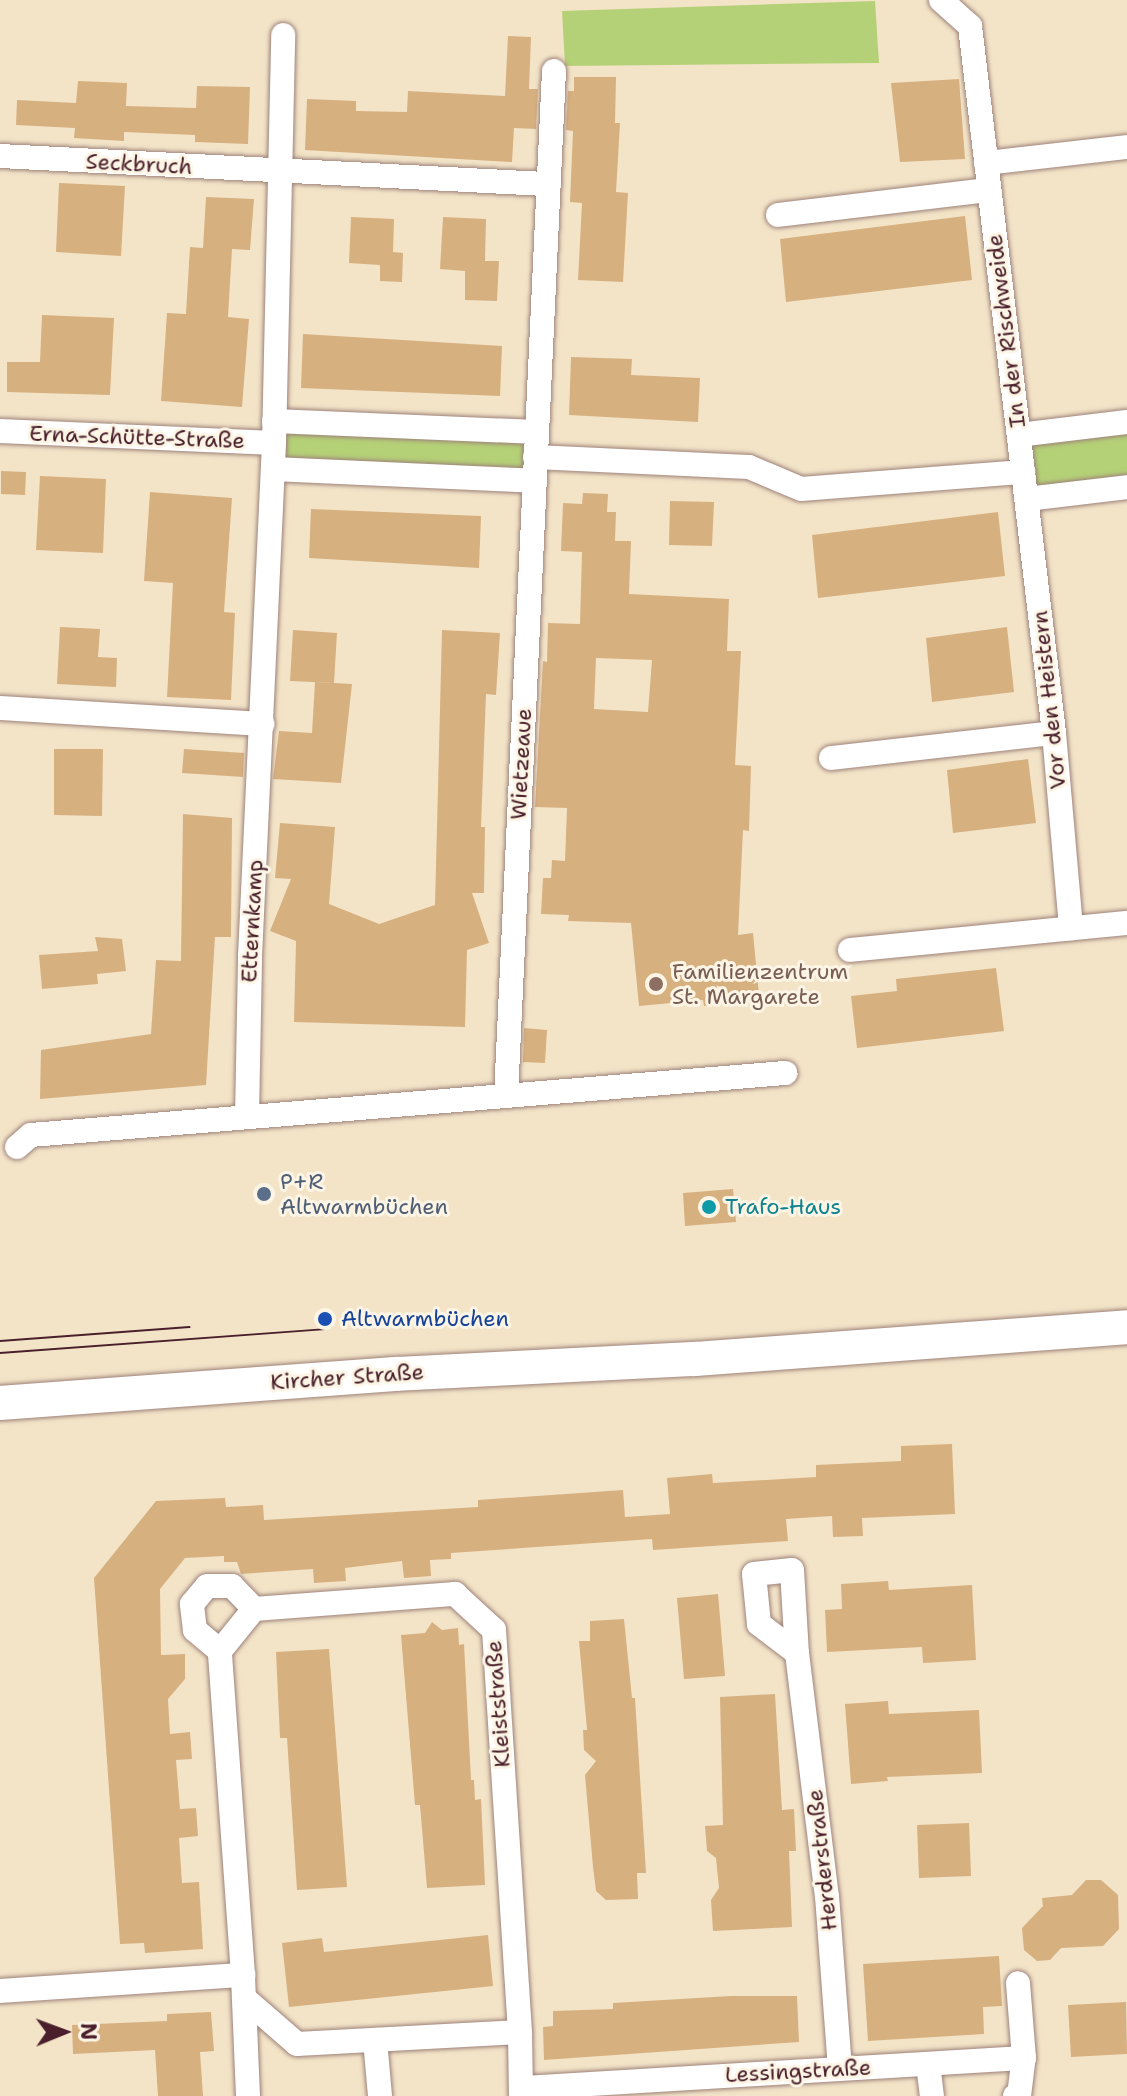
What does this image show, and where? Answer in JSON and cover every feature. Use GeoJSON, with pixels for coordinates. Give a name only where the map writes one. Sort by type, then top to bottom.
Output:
{"type":"FeatureCollection","features":[{"type":"Feature","properties":{"kind":"main road","name":"Kircher Straße"},"geometry":{"type":"LineString","coordinates":[[0,1403],[426,1372],[695,1359],[1127,1327]]}},
{"type":"Feature","properties":{"kind":"street","name":"In der Rischweide"},"geometry":{"type":"LineString","coordinates":[[941,0],[970,26],[1023,472]]}},
{"type":"Feature","properties":{"kind":"street"},"geometry":{"type":"LineString","coordinates":[[274,432],[283,35]]}},
{"type":"Feature","properties":{"kind":"street"},"geometry":{"type":"LineString","coordinates":[[537,432],[546,184],[554,71]]}},
{"type":"Feature","properties":{"kind":"street"},"geometry":{"type":"LineString","coordinates":[[986,163],[1127,147]]}},
{"type":"Feature","properties":{"kind":"street","name":"Seckbruch"},"geometry":{"type":"LineString","coordinates":[[0,156],[546,184]]}},
{"type":"Feature","properties":{"kind":"street"},"geometry":{"type":"LineString","coordinates":[[778,215],[989,190]]}},
{"type":"Feature","properties":{"kind":"street"},"geometry":{"type":"LineString","coordinates":[[1019,435],[1127,422]]}},
{"type":"Feature","properties":{"kind":"street","name":"Erna-Schütte-Straße"},"geometry":{"type":"LineString","coordinates":[[0,431],[537,432]]}},
{"type":"Feature","properties":{"kind":"street","name":"Etternkamp"},"geometry":{"type":"LineString","coordinates":[[247,1117],[246,1043],[274,432]]}},
{"type":"Feature","properties":{"kind":"street","name":"Wietzeaue"},"geometry":{"type":"LineString","coordinates":[[506,1096],[537,432]]}},
{"type":"Feature","properties":{"kind":"street","name":"Erna-Schütte-Straße"},"geometry":{"type":"LineString","coordinates":[[273,469],[749,467],[801,489],[1023,472]]}},
{"type":"Feature","properties":{"kind":"street","name":"Vor den Heistern"},"geometry":{"type":"LineString","coordinates":[[1023,472],[1054,733],[1071,928]]}},
{"type":"Feature","properties":{"kind":"street"},"geometry":{"type":"LineString","coordinates":[[1027,499],[1127,487]]}},
{"type":"Feature","properties":{"kind":"street"},"geometry":{"type":"LineString","coordinates":[[0,708],[263,724]]}},
{"type":"Feature","properties":{"kind":"street"},"geometry":{"type":"LineString","coordinates":[[831,758],[1054,733]]}},
{"type":"Feature","properties":{"kind":"street"},"geometry":{"type":"LineString","coordinates":[[850,950],[1127,923]]}},
{"type":"Feature","properties":{"kind":"street"},"geometry":{"type":"LineString","coordinates":[[17,1147],[31,1135],[785,1073]]}},
{"type":"Feature","properties":{"kind":"street"},"geometry":{"type":"LineString","coordinates":[[220,1651],[195,1630],[192,1604],[207,1586],[232,1586],[254,1609],[220,1651],[244,1986],[248,2096]]}},
{"type":"Feature","properties":{"kind":"street","name":"Kleiststraße"},"geometry":{"type":"LineString","coordinates":[[254,1609],[455,1594],[494,1630],[520,2032]]}},
{"type":"Feature","properties":{"kind":"street","name":"Herderstraße"},"geometry":{"type":"LineString","coordinates":[[797,1653],[827,1896],[840,2068]]}},
{"type":"Feature","properties":{"kind":"street"},"geometry":{"type":"LineString","coordinates":[[1015,2096],[1019,2096],[1024,2058],[1018,1983]]}},
{"type":"Feature","properties":{"kind":"street"},"geometry":{"type":"LineString","coordinates":[[0,1991],[244,1986],[297,2044],[520,2032]]}},
{"type":"Feature","properties":{"kind":"street","name":"Lessingstraße"},"geometry":{"type":"LineString","coordinates":[[520,2032],[522,2092],[840,2068],[1024,2058]]}},
{"type":"Feature","properties":{"kind":"street"},"geometry":{"type":"LineString","coordinates":[[375,2040],[380,2096]]}},
{"type":"Feature","properties":{"kind":"street"},"geometry":{"type":"LineString","coordinates":[[928,2064],[932,2096]]}},
{"type":"Feature","properties":{"kind":"green space"},"geometry":{"type":"Polygon","coordinates":[[[875,1],[879,63],[565,66],[562,11],[875,1]]]}},
{"type":"Feature","properties":{"kind":"green space"},"geometry":{"type":"Polygon","coordinates":[[[284,428],[529,438],[527,473],[283,464],[284,428]]]}},
{"type":"Feature","properties":{"kind":"green space"},"geometry":{"type":"Polygon","coordinates":[[[1127,428],[1127,481],[1032,493],[1026,440],[1127,428]]]}},
{"type":"Feature","properties":{"kind":"building"},"geometry":{"type":"Polygon","coordinates":[[[508,36],[531,37],[529,89],[538,89],[536,129],[514,128],[512,162],[305,150],[307,99],[356,101],[356,111],[407,112],[408,91],[505,96],[508,36]]]}},
{"type":"Feature","properties":{"kind":"building"},"geometry":{"type":"Polygon","coordinates":[[[574,77],[616,77],[615,123],[620,123],[616,192],[628,193],[623,282],[578,280],[582,203],[570,202],[573,131],[566,130],[568,91],[574,91],[574,77]]]}},
{"type":"Feature","properties":{"kind":"building"},"geometry":{"type":"Polygon","coordinates":[[[959,79],[965,159],[900,162],[891,83],[959,79]]]}},
{"type":"Feature","properties":{"kind":"building"},"geometry":{"type":"Polygon","coordinates":[[[78,81],[127,83],[126,106],[196,108],[197,86],[250,87],[248,144],[195,142],[195,135],[124,132],[124,141],[74,138],[75,128],[16,125],[17,100],[76,103],[78,81]]]}},
{"type":"Feature","properties":{"kind":"building"},"geometry":{"type":"Polygon","coordinates":[[[59,183],[125,186],[121,256],[56,252],[59,183]]]}},
{"type":"Feature","properties":{"kind":"building"},"geometry":{"type":"Polygon","coordinates":[[[206,197],[254,199],[250,250],[232,249],[228,317],[249,319],[242,407],[161,401],[167,313],[186,314],[190,247],[203,248],[206,197]]]}},
{"type":"Feature","properties":{"kind":"building"},"geometry":{"type":"Polygon","coordinates":[[[965,216],[972,280],[786,302],[780,239],[965,216]]]}},
{"type":"Feature","properties":{"kind":"building"},"geometry":{"type":"Polygon","coordinates":[[[351,217],[394,219],[393,252],[403,253],[402,282],[380,281],[380,265],[349,263],[351,217]]]}},
{"type":"Feature","properties":{"kind":"building"},"geometry":{"type":"Polygon","coordinates":[[[443,217],[486,219],[485,261],[499,261],[497,301],[465,300],[465,271],[440,269],[443,217]]]}},
{"type":"Feature","properties":{"kind":"building"},"geometry":{"type":"Polygon","coordinates":[[[42,315],[114,318],[110,395],[7,392],[7,362],[40,362],[42,315]]]}},
{"type":"Feature","properties":{"kind":"building"},"geometry":{"type":"Polygon","coordinates":[[[303,334],[502,346],[500,396],[301,388],[303,334]]]}},
{"type":"Feature","properties":{"kind":"building"},"geometry":{"type":"Polygon","coordinates":[[[571,357],[632,359],[631,375],[700,378],[698,422],[569,415],[571,357]]]}},
{"type":"Feature","properties":{"kind":"building"},"geometry":{"type":"Polygon","coordinates":[[[1,471],[26,472],[25,495],[1,494],[1,471]]]}},
{"type":"Feature","properties":{"kind":"building"},"geometry":{"type":"Polygon","coordinates":[[[40,476],[106,479],[103,553],[36,550],[40,476]]]}},
{"type":"Feature","properties":{"kind":"building"},"geometry":{"type":"Polygon","coordinates":[[[150,492],[232,498],[224,612],[235,613],[231,700],[167,697],[173,583],[144,581],[150,492]]]}},
{"type":"Feature","properties":{"kind":"building"},"geometry":{"type":"Polygon","coordinates":[[[583,493],[608,494],[607,512],[616,512],[615,541],[631,541],[629,594],[729,599],[727,651],[741,651],[735,765],[751,766],[749,831],[743,830],[738,935],[753,933],[759,995],[726,998],[727,1003],[704,1006],[703,1000],[639,1006],[631,923],[568,921],[569,915],[541,914],[543,878],[551,878],[552,860],[565,861],[567,808],[535,807],[543,661],[547,662],[548,623],[580,624],[582,552],[561,551],[563,503],[582,504],[583,493]],[[596,658],[594,709],[648,712],[652,660],[596,658]]]}},
{"type":"Feature","properties":{"kind":"building"},"geometry":{"type":"Polygon","coordinates":[[[670,501],[714,502],[712,546],[669,545],[670,501]]]}},
{"type":"Feature","properties":{"kind":"building"},"geometry":{"type":"Polygon","coordinates":[[[311,509],[481,516],[479,568],[309,558],[311,509]]]}},
{"type":"Feature","properties":{"kind":"building"},"geometry":{"type":"Polygon","coordinates":[[[998,512],[1005,576],[818,598],[812,535],[998,512]]]}},
{"type":"Feature","properties":{"kind":"building"},"geometry":{"type":"Polygon","coordinates":[[[60,627],[100,629],[98,657],[117,658],[116,687],[57,684],[60,627]]]}},
{"type":"Feature","properties":{"kind":"building"},"geometry":{"type":"Polygon","coordinates":[[[1007,627],[1014,692],[932,702],[926,638],[1007,627]]]}},
{"type":"Feature","properties":{"kind":"building"},"geometry":{"type":"Polygon","coordinates":[[[293,630],[337,633],[334,683],[290,681],[293,630]]]}},
{"type":"Feature","properties":{"kind":"building"},"geometry":{"type":"Polygon","coordinates":[[[442,630],[500,633],[496,695],[486,694],[481,827],[485,827],[484,893],[472,893],[489,943],[467,950],[465,1027],[294,1022],[296,941],[270,931],[291,879],[275,878],[280,823],[335,827],[329,904],[379,924],[435,905],[442,630]]]}},
{"type":"Feature","properties":{"kind":"building"},"geometry":{"type":"Polygon","coordinates":[[[315,682],[352,684],[341,783],[273,779],[279,731],[312,733],[315,682]]]}},
{"type":"Feature","properties":{"kind":"building"},"geometry":{"type":"Polygon","coordinates":[[[54,749],[103,749],[102,816],[54,815],[54,749]]]}},
{"type":"Feature","properties":{"kind":"building"},"geometry":{"type":"Polygon","coordinates":[[[184,749],[244,753],[243,777],[182,773],[184,749]]]}},
{"type":"Feature","properties":{"kind":"building"},"geometry":{"type":"Polygon","coordinates":[[[1028,759],[1036,823],[953,833],[947,770],[1028,759]]]}},
{"type":"Feature","properties":{"kind":"building"},"geometry":{"type":"Polygon","coordinates":[[[183,814],[232,818],[231,937],[215,937],[206,1085],[40,1099],[41,1050],[151,1034],[156,960],[181,961],[183,814]]]}},
{"type":"Feature","properties":{"kind":"building"},"geometry":{"type":"Polygon","coordinates":[[[95,937],[122,939],[126,971],[97,974],[98,984],[42,989],[39,955],[98,951],[95,937]]]}},
{"type":"Feature","properties":{"kind":"building"},"geometry":{"type":"Polygon","coordinates":[[[996,968],[1004,1031],[857,1048],[851,996],[897,991],[896,979],[996,968]]]}},
{"type":"Feature","properties":{"kind":"building"},"geometry":{"type":"Polygon","coordinates":[[[524,1028],[547,1030],[545,1063],[523,1062],[524,1028]]]}},
{"type":"Feature","properties":{"kind":"building","name":"Trafo-Haus"},"geometry":{"type":"Polygon","coordinates":[[[733,1189],[736,1222],[685,1226],[683,1193],[733,1189]]]}},
{"type":"Feature","properties":{"kind":"building"},"geometry":{"type":"Polygon","coordinates":[[[952,1444],[955,1514],[862,1518],[863,1536],[833,1537],[832,1516],[786,1519],[788,1541],[653,1550],[652,1539],[451,1553],[451,1559],[430,1560],[431,1576],[404,1578],[402,1561],[345,1568],[346,1581],[314,1583],[313,1569],[241,1574],[237,1562],[224,1562],[224,1556],[185,1558],[160,1589],[161,1655],[185,1654],[185,1679],[168,1699],[170,1734],[190,1732],[192,1759],[176,1760],[180,1809],[196,1808],[198,1836],[179,1838],[182,1883],[199,1882],[203,1949],[145,1953],[144,1943],[120,1944],[94,1578],[156,1501],[225,1498],[226,1507],[263,1505],[264,1520],[478,1507],[478,1500],[623,1490],[625,1517],[670,1514],[667,1478],[712,1474],[713,1483],[816,1477],[816,1465],[901,1461],[901,1446],[952,1444]]]}},
{"type":"Feature","properties":{"kind":"building"},"geometry":{"type":"Polygon","coordinates":[[[888,1581],[889,1590],[972,1585],[976,1660],[923,1663],[922,1647],[827,1652],[825,1610],[842,1609],[841,1584],[888,1581]]]}},
{"type":"Feature","properties":{"kind":"building"},"geometry":{"type":"Polygon","coordinates":[[[718,1594],[725,1676],[684,1679],[677,1598],[718,1594]]]}},
{"type":"Feature","properties":{"kind":"building"},"geometry":{"type":"Polygon","coordinates":[[[624,1619],[632,1698],[635,1698],[646,1873],[637,1873],[638,1899],[606,1900],[596,1891],[593,1867],[585,1775],[596,1761],[584,1750],[583,1730],[587,1730],[579,1641],[590,1641],[590,1621],[624,1619]]]}},
{"type":"Feature","properties":{"kind":"building"},"geometry":{"type":"Polygon","coordinates":[[[432,1622],[442,1630],[458,1628],[459,1645],[464,1644],[471,1780],[474,1780],[475,1800],[481,1799],[485,1885],[427,1888],[420,1805],[415,1805],[401,1635],[425,1633],[432,1622]]]}},
{"type":"Feature","properties":{"kind":"building"},"geometry":{"type":"Polygon","coordinates":[[[329,1649],[347,1887],[297,1890],[287,1738],[280,1738],[276,1652],[329,1649]]]}},
{"type":"Feature","properties":{"kind":"building"},"geometry":{"type":"Polygon","coordinates":[[[775,1694],[782,1810],[794,1809],[796,1851],[789,1851],[792,1927],[713,1931],[711,1900],[719,1888],[716,1858],[707,1851],[705,1826],[723,1825],[720,1697],[775,1694]]]}},
{"type":"Feature","properties":{"kind":"building"},"geometry":{"type":"Polygon","coordinates":[[[888,1701],[889,1714],[979,1710],[982,1773],[887,1777],[888,1781],[851,1784],[845,1704],[888,1701]]]}},
{"type":"Feature","properties":{"kind":"building"},"geometry":{"type":"Polygon","coordinates":[[[969,1823],[971,1876],[919,1878],[917,1825],[969,1823]]]}},
{"type":"Feature","properties":{"kind":"building"},"geometry":{"type":"Polygon","coordinates":[[[1086,1880],[1101,1880],[1118,1895],[1119,1929],[1103,1946],[1061,1948],[1050,1960],[1037,1961],[1024,1950],[1022,1928],[1043,1906],[1042,1898],[1072,1895],[1086,1880]]]}},
{"type":"Feature","properties":{"kind":"building"},"geometry":{"type":"Polygon","coordinates":[[[488,1935],[493,1986],[289,2007],[282,1943],[322,1938],[324,1952],[488,1935]]]}},
{"type":"Feature","properties":{"kind":"building"},"geometry":{"type":"Polygon","coordinates":[[[999,1956],[1002,2006],[983,2007],[984,2034],[868,2041],[863,1964],[999,1956]]]}},
{"type":"Feature","properties":{"kind":"building"},"geometry":{"type":"Polygon","coordinates":[[[731,1996],[797,1996],[799,2042],[544,2060],[543,2027],[553,2026],[553,2011],[613,2009],[613,2003],[731,1996]]]}},
{"type":"Feature","properties":{"kind":"building"},"geometry":{"type":"Polygon","coordinates":[[[1126,2002],[1127,2054],[1071,2057],[1068,2005],[1126,2002]]]}},
{"type":"Feature","properties":{"kind":"building"},"geometry":{"type":"Polygon","coordinates":[[[211,2012],[214,2051],[200,2052],[203,2096],[158,2096],[155,2050],[73,2054],[72,2025],[167,2021],[167,2014],[211,2012]]]}},
{"type":"Feature","properties":{"kind":"tram line"},"geometry":{"type":"LineString","coordinates":[[0,1341],[189,1327]]}},
{"type":"Feature","properties":{"kind":"tram line"},"geometry":{"type":"LineString","coordinates":[[0,1353],[325,1329]]}},
{"type":"Feature","properties":{"kind":"place","name":"Familienzentrum St. Margarete"},"geometry":{"type":"Point","coordinates":[656,984]}},
{"type":"Feature","properties":{"kind":"place","name":"P+R Altwarmbüchen"},"geometry":{"type":"Point","coordinates":[264,1194]}},
{"type":"Feature","properties":{"kind":"place","name":"Trafo-Haus"},"geometry":{"type":"Point","coordinates":[709,1207]}},
{"type":"Feature","properties":{"kind":"place","name":"Altwarmbüchen"},"geometry":{"type":"Point","coordinates":[325,1319]}}]}
